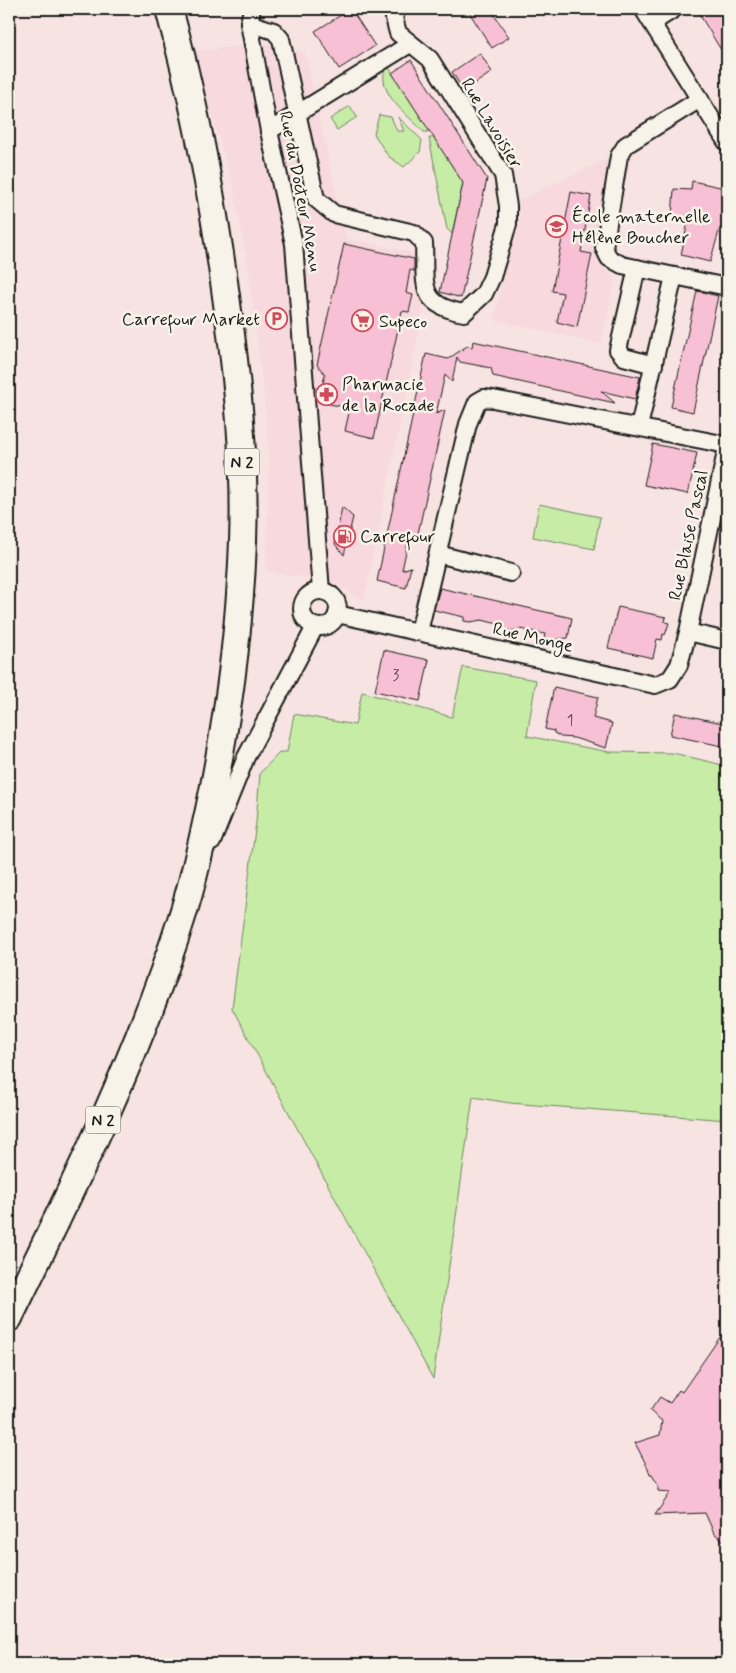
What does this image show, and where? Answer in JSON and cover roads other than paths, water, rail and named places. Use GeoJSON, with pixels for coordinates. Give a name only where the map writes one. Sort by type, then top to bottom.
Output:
{"type":"FeatureCollection","features":[{"type":"Feature","properties":{"kind":"main road","name":"N 2"},"geometry":{"type":"LineString","coordinates":[[9,1318],[141,1035],[183,916],[199,860],[232,683],[243,530],[242,450],[237,385],[219,246],[193,102],[169,9]]}},
{"type":"Feature","properties":{"kind":"street","name":"Rue Lavoisier"},"geometry":{"type":"LineString","coordinates":[[251,16],[274,31],[281,39],[316,199],[334,214],[420,236],[424,243],[426,290],[430,299],[449,310],[464,313],[484,294],[492,278],[508,224],[508,206],[503,174],[430,59],[398,33],[394,18],[396,9]]}},
{"type":"Feature","properties":{"kind":"street"},"geometry":{"type":"LineString","coordinates":[[643,9],[727,143]]}},
{"type":"Feature","properties":{"kind":"street"},"geometry":{"type":"LineString","coordinates":[[652,24],[674,9]]}},
{"type":"Feature","properties":{"kind":"street","name":"Rue du Docteur Menu"},"geometry":{"type":"LineString","coordinates":[[251,16],[269,131],[294,244],[321,590]]}},
{"type":"Feature","properties":{"kind":"street"},"geometry":{"type":"LineString","coordinates":[[269,131],[298,115],[410,44]]}},
{"type":"Feature","properties":{"kind":"street"},"geometry":{"type":"LineString","coordinates":[[700,99],[626,144],[619,156],[604,248],[610,258],[622,265],[727,287]]}},
{"type":"Feature","properties":{"kind":"street"},"geometry":{"type":"LineString","coordinates":[[637,268],[618,350],[624,357],[654,365]]}},
{"type":"Feature","properties":{"kind":"street"},"geometry":{"type":"LineString","coordinates":[[639,427],[674,276]]}},
{"type":"Feature","properties":{"kind":"street"},"geometry":{"type":"LineString","coordinates":[[420,632],[468,424],[477,402],[484,398],[493,399],[727,446]]}},
{"type":"Feature","properties":{"kind":"street","name":"Rue Blaise Pascal"},"geometry":{"type":"LineString","coordinates":[[688,632],[727,446]]}},
{"type":"Feature","properties":{"kind":"street"},"geometry":{"type":"LineString","coordinates":[[438,554],[511,573]]}},
{"type":"Feature","properties":{"kind":"street"},"geometry":{"type":"LineString","coordinates":[[183,916],[246,757],[315,627],[331,623],[337,614],[335,598],[321,590],[305,597],[301,609],[305,620],[315,627]]}},
{"type":"Feature","properties":{"kind":"street","name":"Rue Monge"},"geometry":{"type":"LineString","coordinates":[[337,614],[655,685],[670,679],[679,665],[688,632]]}},
{"type":"Feature","properties":{"kind":"street"},"geometry":{"type":"LineString","coordinates":[[688,632],[727,641]]}},
{"type":"Feature","properties":{"kind":"place","name":"École maternelle Hélène Boucher"},"geometry":{"type":"Point","coordinates":[556,226]}},
{"type":"Feature","properties":{"kind":"place","name":"Carrefour Market"},"geometry":{"type":"Point","coordinates":[276,319]}},
{"type":"Feature","properties":{"kind":"place","name":"Supeco"},"geometry":{"type":"Point","coordinates":[363,321]}},
{"type":"Feature","properties":{"kind":"place","name":"Pharmacie de la Rocade"},"geometry":{"type":"Point","coordinates":[326,394]}},
{"type":"Feature","properties":{"kind":"place","name":"Carrefour"},"geometry":{"type":"Point","coordinates":[344,536]}}]}
